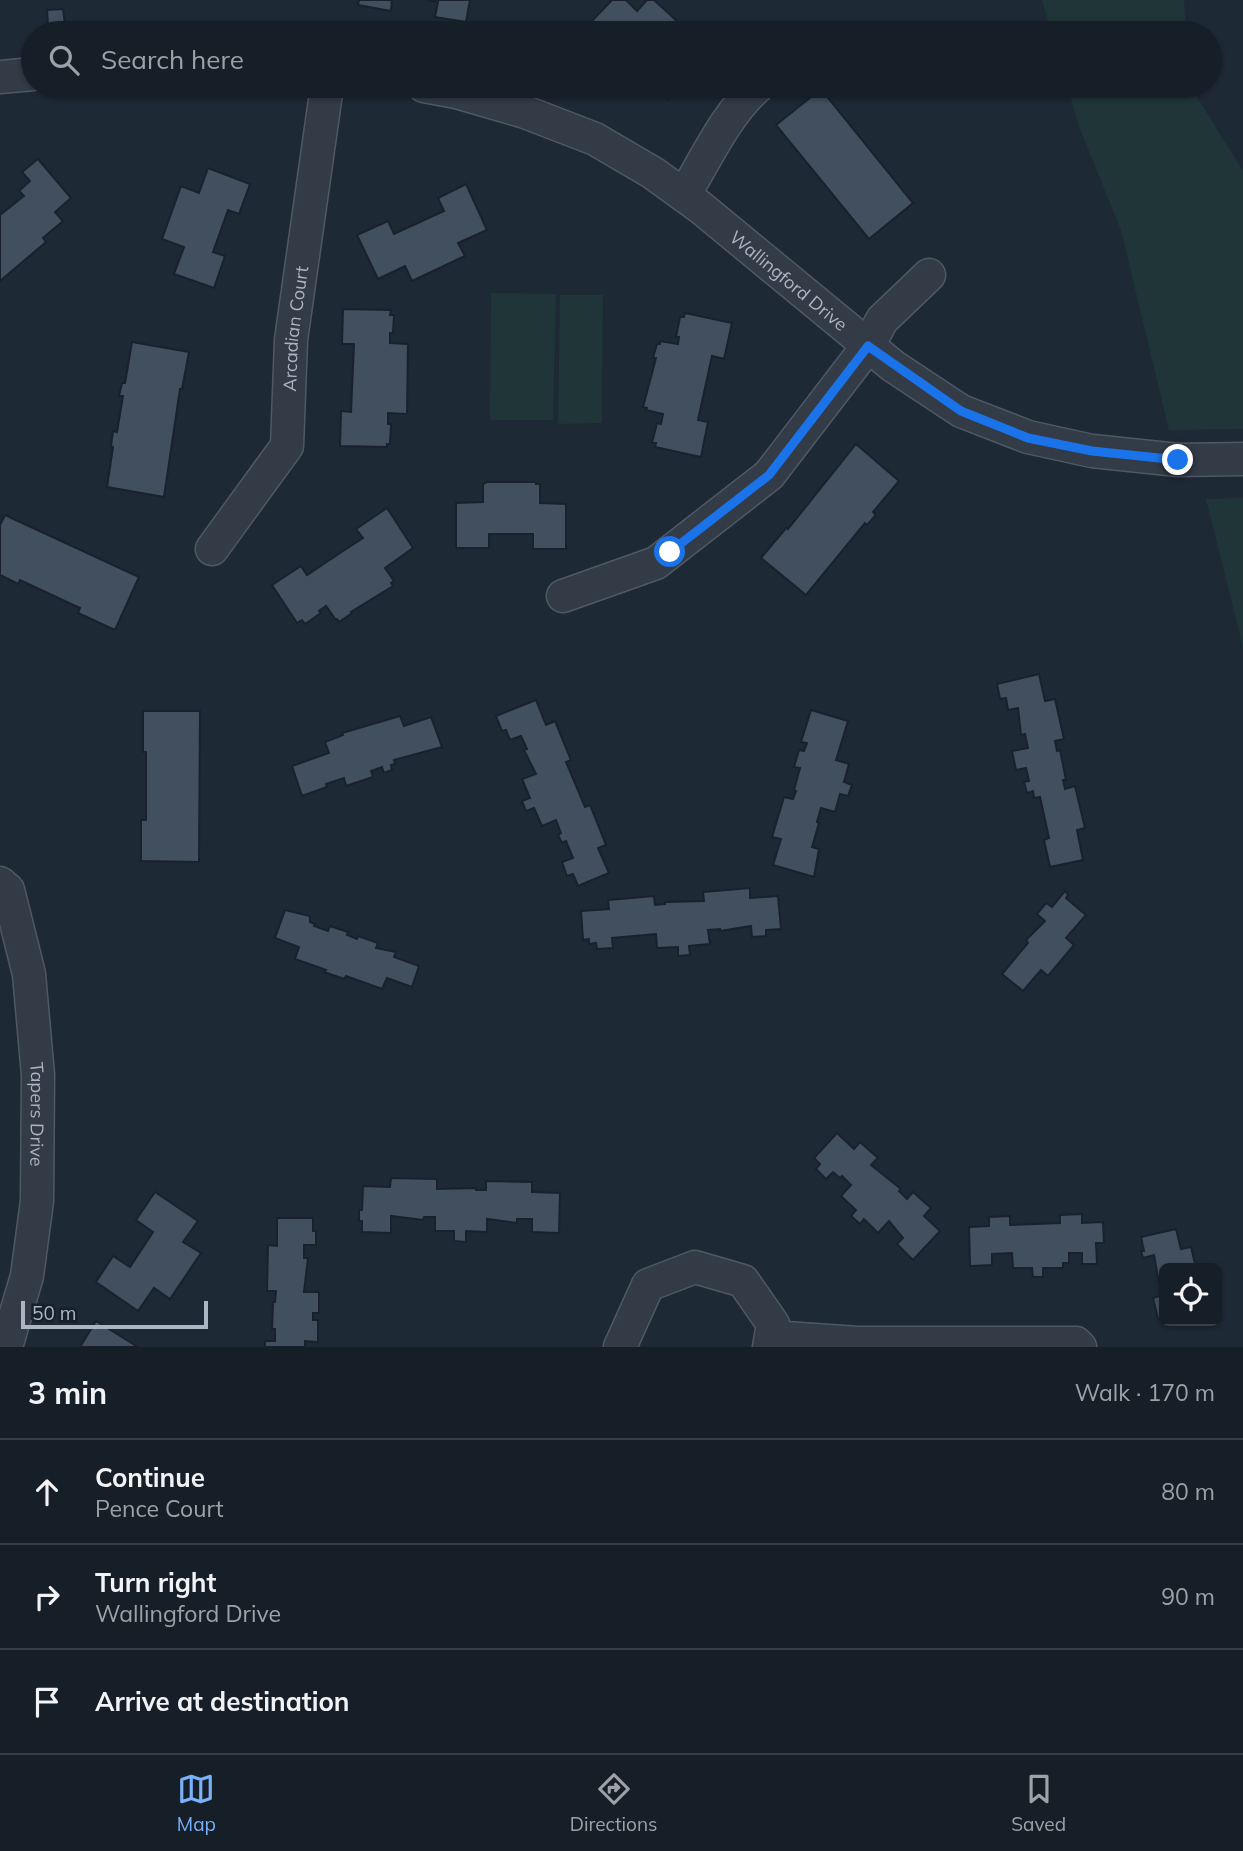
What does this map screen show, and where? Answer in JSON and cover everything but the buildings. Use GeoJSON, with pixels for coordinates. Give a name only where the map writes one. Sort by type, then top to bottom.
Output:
{"type":"FeatureCollection","features":[{"type":"Feature","properties":{"kind":"street"},"geometry":{"type":"LineString","coordinates":[[0,76],[21,75]]}},
{"type":"Feature","properties":{"kind":"street","name":"Arcadian Court"},"geometry":{"type":"LineString","coordinates":[[212,549],[287,446],[290,340],[325,98]]}},
{"type":"Feature","properties":{"kind":"street","name":"Wallingford Drive"},"geometry":{"type":"LineString","coordinates":[[476,98],[595,139],[653,173],[684,195],[868,346],[961,411],[1028,438],[1092,451],[1178,460],[1243,459]]}},
{"type":"Feature","properties":{"kind":"street"},"geometry":{"type":"LineString","coordinates":[[684,195],[745,98]]}},
{"type":"Feature","properties":{"kind":"street"},"geometry":{"type":"LineString","coordinates":[[563,596],[656,563],[769,475],[868,346],[882,320],[929,275]]}},
{"type":"Feature","properties":{"kind":"street","name":"Tapers Drive"},"geometry":{"type":"LineString","coordinates":[[0,883],[8,890],[29,975],[38,1075],[37,1201],[27,1276],[6,1347]]}},
{"type":"Feature","properties":{"kind":"street"},"geometry":{"type":"LineString","coordinates":[[620,1347],[648,1285],[695,1267],[743,1281],[774,1324],[770,1342],[1076,1343],[1080,1347]]}},
{"type":"Feature","properties":{"kind":"green space"},"geometry":{"type":"Polygon","coordinates":[[[1042,0],[1184,0],[1185,21],[1048,21],[1042,0]]]}},
{"type":"Feature","properties":{"kind":"green space"},"geometry":{"type":"Polygon","coordinates":[[[1071,98],[1197,98],[1243,171],[1243,429],[1169,430],[1121,230],[1080,129],[1071,98]]]}},
{"type":"Feature","properties":{"kind":"green space"},"geometry":{"type":"Polygon","coordinates":[[[491,293],[556,294],[553,420],[490,420],[491,293]]]}},
{"type":"Feature","properties":{"kind":"green space"},"geometry":{"type":"Polygon","coordinates":[[[560,295],[603,295],[602,423],[558,424],[560,295]]]}},
{"type":"Feature","properties":{"kind":"green space"},"geometry":{"type":"Polygon","coordinates":[[[1243,498],[1243,647],[1206,499],[1243,498]]]}},
{"type":"Feature","properties":{"kind":"route"},"geometry":{"type":"LineString","coordinates":[[670,552],[769,475],[868,346],[961,411],[1028,438],[1092,451],[1178,460]]}}]}
